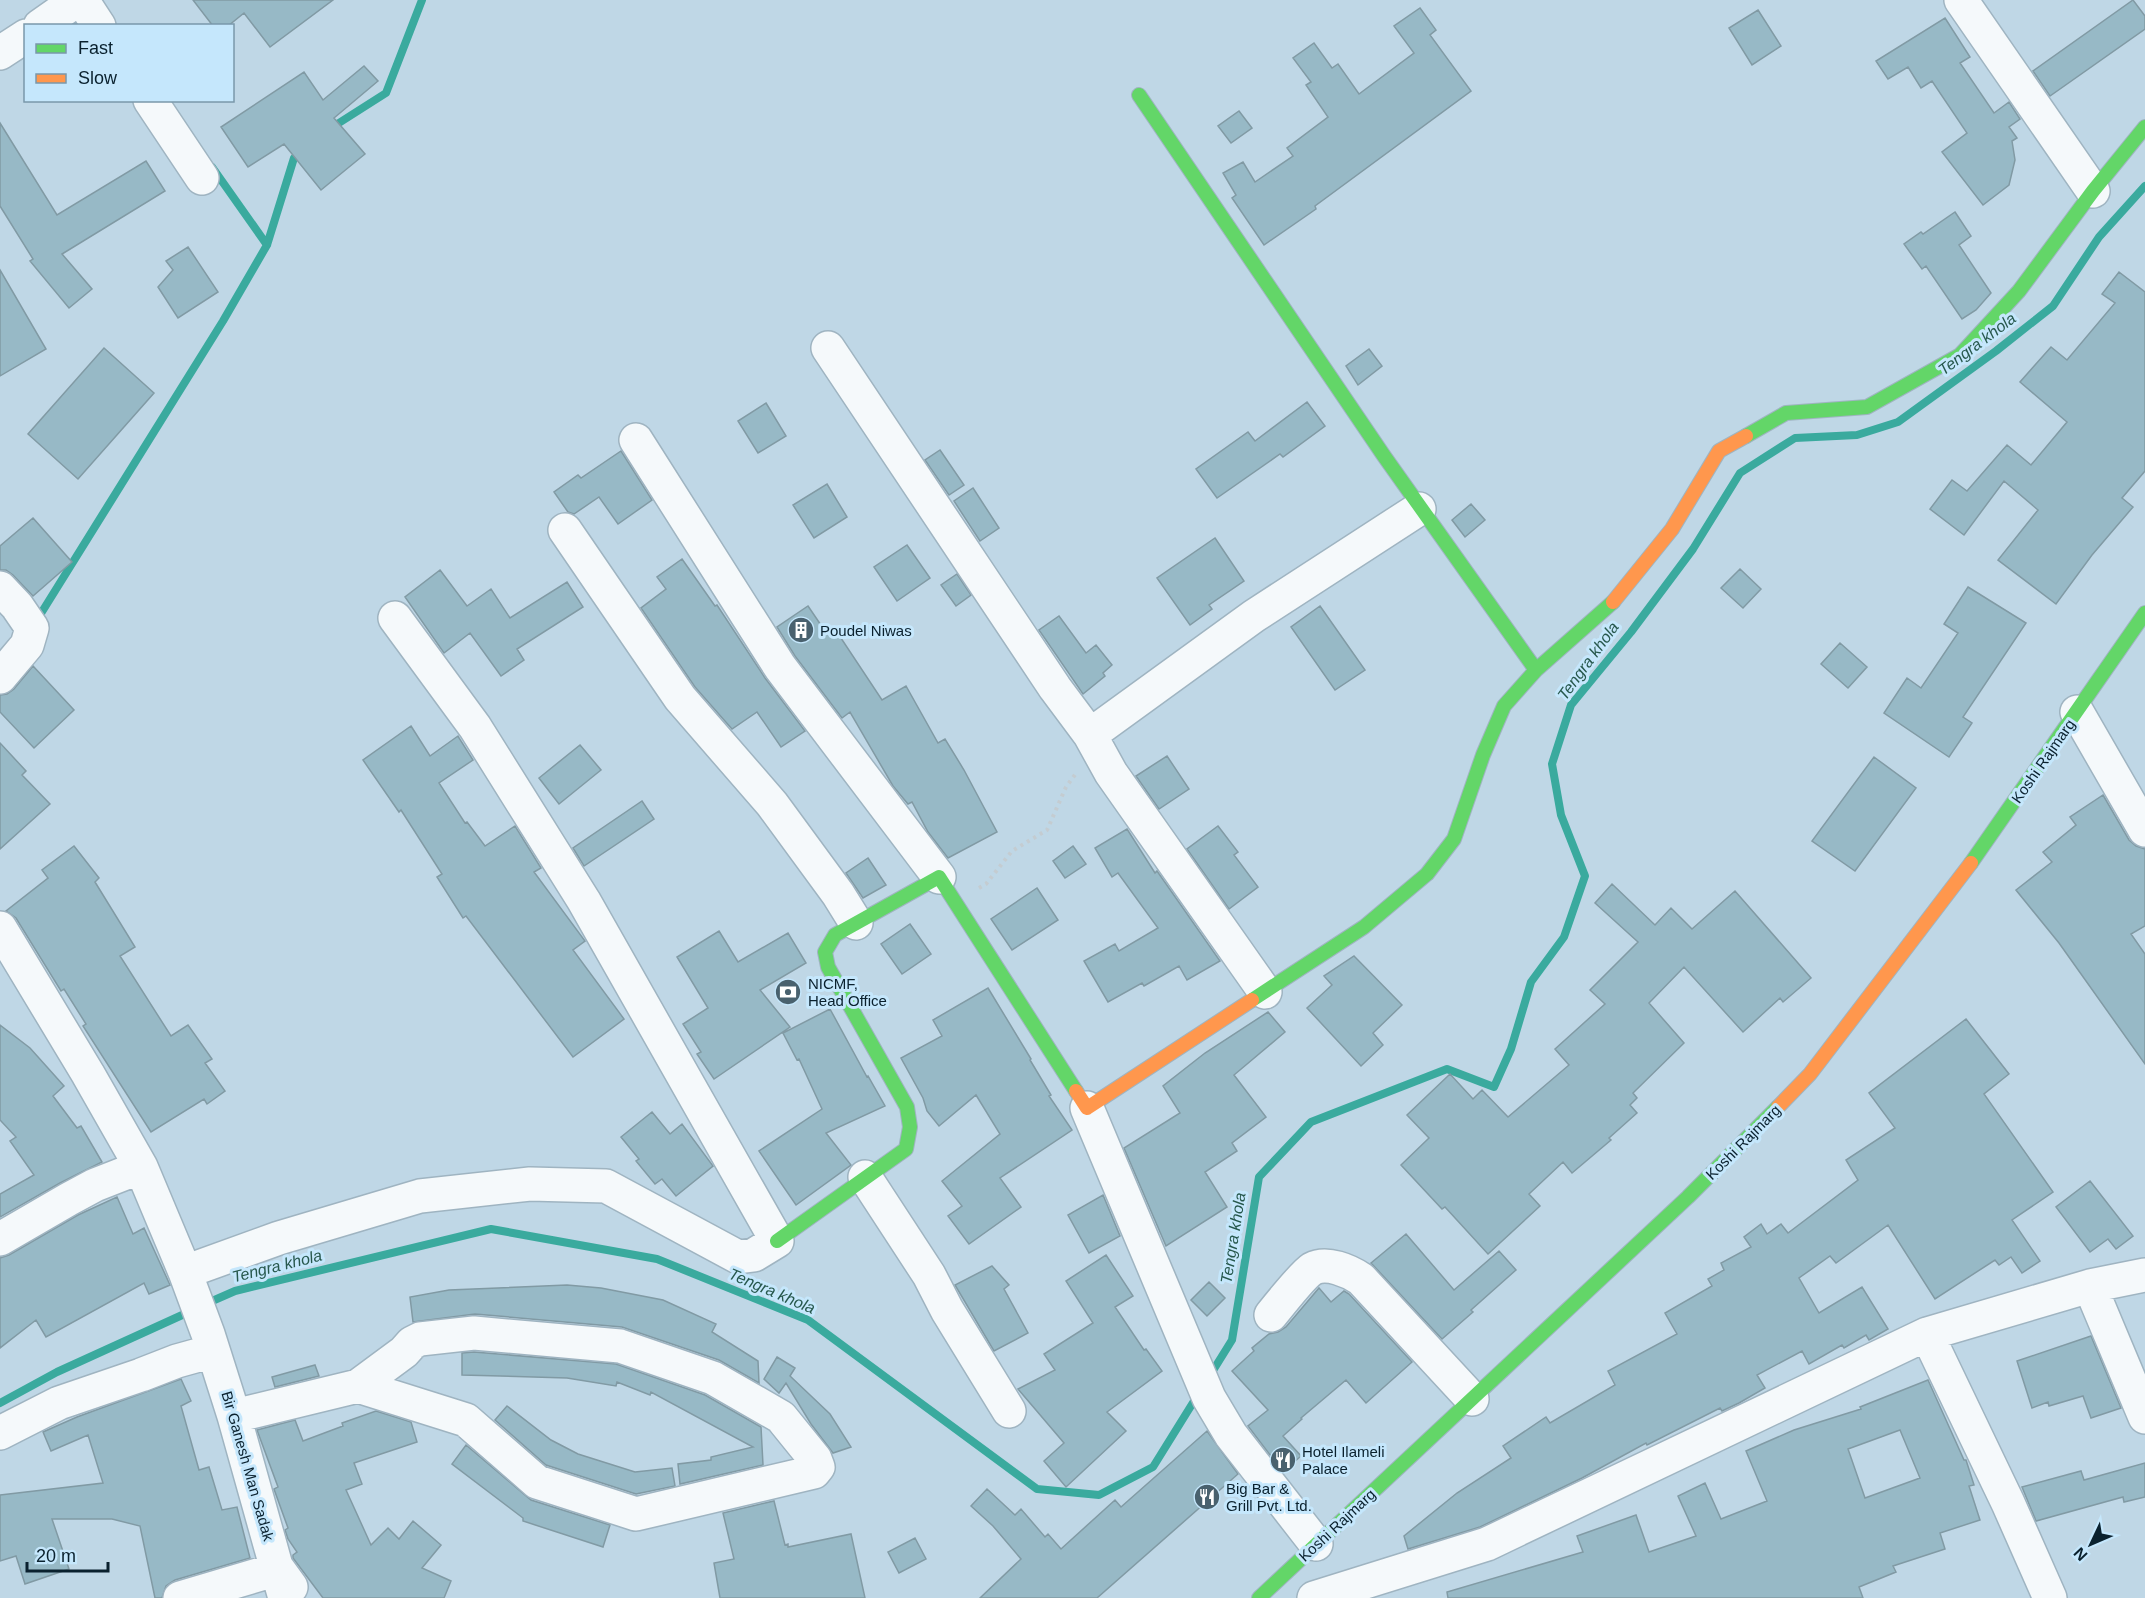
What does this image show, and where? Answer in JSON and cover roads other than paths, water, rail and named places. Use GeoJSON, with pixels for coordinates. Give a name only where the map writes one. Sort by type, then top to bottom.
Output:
{"type":"FeatureCollection","features":[{"type":"Feature","properties":{"kind":"street"},"geometry":{"type":"LineString","coordinates":[[43,24],[77,0]]}},
{"type":"Feature","properties":{"kind":"street"},"geometry":{"type":"LineString","coordinates":[[82,0],[98,24]]}},
{"type":"Feature","properties":{"kind":"street"},"geometry":{"type":"LineString","coordinates":[[1961,0],[2093,191]]}},
{"type":"Feature","properties":{"kind":"street"},"geometry":{"type":"LineString","coordinates":[[0,53],[24,37]]}},
{"type":"Feature","properties":{"kind":"street"},"geometry":{"type":"LineString","coordinates":[[1139,95],[1419,509],[1536,670]]}},
{"type":"Feature","properties":{"kind":"street"},"geometry":{"type":"LineString","coordinates":[[151,102],[202,178]]}},
{"type":"Feature","properties":{"kind":"street"},"geometry":{"type":"LineString","coordinates":[[1087,1108],[1364,927],[1427,874],[1454,839],[1483,755],[1504,706],[1536,670],[1609,608],[1672,529],[1719,451],[1786,413],[1867,407],[1960,355],[2019,291],[2093,191],[2145,127]]}},
{"type":"Feature","properties":{"kind":"street"},"geometry":{"type":"LineString","coordinates":[[828,348],[1048,678],[1090,735],[1111,773],[1265,992]]}},
{"type":"Feature","properties":{"kind":"street"},"geometry":{"type":"LineString","coordinates":[[636,440],[780,667],[939,877],[1087,1108],[1167,1293],[1209,1398],[1232,1435],[1316,1545]]}},
{"type":"Feature","properties":{"kind":"street"},"geometry":{"type":"LineString","coordinates":[[1090,735],[1254,616],[1419,509]]}},
{"type":"Feature","properties":{"kind":"street"},"geometry":{"type":"LineString","coordinates":[[565,530],[680,698],[772,804],[838,894],[856,923]]}},
{"type":"Feature","properties":{"kind":"street"},"geometry":{"type":"LineString","coordinates":[[0,588],[17,606],[32,628],[27,645],[0,678]]}},
{"type":"Feature","properties":{"kind":"street","name":"Koshi Rajmarg"},"geometry":{"type":"LineString","coordinates":[[1259,1598],[1688,1197],[1810,1074],[1959,880],[2145,613]]}},
{"type":"Feature","properties":{"kind":"street"},"geometry":{"type":"LineString","coordinates":[[395,618],[475,727],[584,901],[777,1241]]}},
{"type":"Feature","properties":{"kind":"street"},"geometry":{"type":"LineString","coordinates":[[2077,712],[2145,830]]}},
{"type":"Feature","properties":{"kind":"street"},"geometry":{"type":"LineString","coordinates":[[187,1277],[279,1238],[420,1196],[530,1184],[606,1186],[738,1257],[754,1255],[906,1149],[910,1127],[907,1107],[828,967],[825,952],[835,935],[939,877]]}},
{"type":"Feature","properties":{"kind":"street","name":"Bir Ganesh Man Sadak"},"geometry":{"type":"LineString","coordinates":[[2,935],[141,1167],[187,1277],[211,1342],[281,1584],[299,1598]]}},
{"type":"Feature","properties":{"kind":"street"},"geometry":{"type":"LineString","coordinates":[[0,1239],[69,1198],[141,1167]]}},
{"type":"Feature","properties":{"kind":"street"},"geometry":{"type":"LineString","coordinates":[[865,1177],[929,1275],[947,1310],[1010,1411]]}},
{"type":"Feature","properties":{"kind":"street"},"geometry":{"type":"LineString","coordinates":[[1271,1315],[1312,1269],[1324,1266],[1347,1270],[1361,1279],[1472,1399]]}},
{"type":"Feature","properties":{"kind":"street"},"geometry":{"type":"LineString","coordinates":[[1314,1598],[1487,1544],[1927,1334],[2090,1286],[2145,1275]]}},
{"type":"Feature","properties":{"kind":"street"},"geometry":{"type":"LineString","coordinates":[[2090,1286],[2145,1417]]}},
{"type":"Feature","properties":{"kind":"street"},"geometry":{"type":"LineString","coordinates":[[234,1416],[358,1386],[404,1352],[412,1343],[474,1333],[620,1346],[713,1378],[781,1417],[815,1459],[818,1467],[814,1472],[636,1514],[537,1482],[465,1420],[358,1386]]}},
{"type":"Feature","properties":{"kind":"street"},"geometry":{"type":"LineString","coordinates":[[1927,1334],[2008,1503],[2044,1596]]}},
{"type":"Feature","properties":{"kind":"street"},"geometry":{"type":"LineString","coordinates":[[0,1433],[59,1403],[141,1376],[211,1342]]}},
{"type":"Feature","properties":{"kind":"street"},"geometry":{"type":"LineString","coordinates":[[180,1598],[281,1584]]}},
{"type":"Feature","properties":{"kind":"waterway"},"geometry":{"type":"LineString","coordinates":[[331,128],[386,93],[422,0]]}},
{"type":"Feature","properties":{"kind":"waterway"},"geometry":{"type":"LineString","coordinates":[[40,615],[223,321],[267,245],[294,158],[302,150]]}},
{"type":"Feature","properties":{"kind":"waterway"},"geometry":{"type":"LineString","coordinates":[[212,167],[267,245]]}},
{"type":"Feature","properties":{"kind":"waterway","name":"Tengra khola"},"geometry":{"type":"LineString","coordinates":[[1209,1377],[1232,1340],[1259,1177],[1311,1122],[1447,1069],[1494,1087],[1511,1049],[1531,982],[1564,937],[1585,876],[1561,815],[1552,764],[1571,705],[1631,632],[1693,549],[1740,473],[1795,438],[1857,435],[1898,422],[1996,351],[2053,306],[2099,237],[2145,186]]}},
{"type":"Feature","properties":{"kind":"waterway","name":"Tengra khola"},"geometry":{"type":"LineString","coordinates":[[203,1305],[235,1291],[491,1229],[657,1259],[808,1320],[1037,1489],[1099,1495],[1153,1467],[1199,1393]]}},
{"type":"Feature","properties":{"kind":"waterway","name":"Tengra khola"},"geometry":{"type":"LineString","coordinates":[[0,1403],[57,1372],[191,1311]]}},
{"type":"Feature","properties":{"kind":"place","name":"Poudel Niwas"},"geometry":{"type":"Point","coordinates":[801,630]}},
{"type":"Feature","properties":{"kind":"place","name":"NICMF, Head Office"},"geometry":{"type":"Point","coordinates":[788,992]}},
{"type":"Feature","properties":{"kind":"place","name":"Hotel Ilameli Palace"},"geometry":{"type":"Point","coordinates":[1283,1460]}},
{"type":"Feature","properties":{"kind":"place","name":"Big Bar & Grill Pvt. Ltd."},"geometry":{"type":"Point","coordinates":[1207,1497]}}]}
